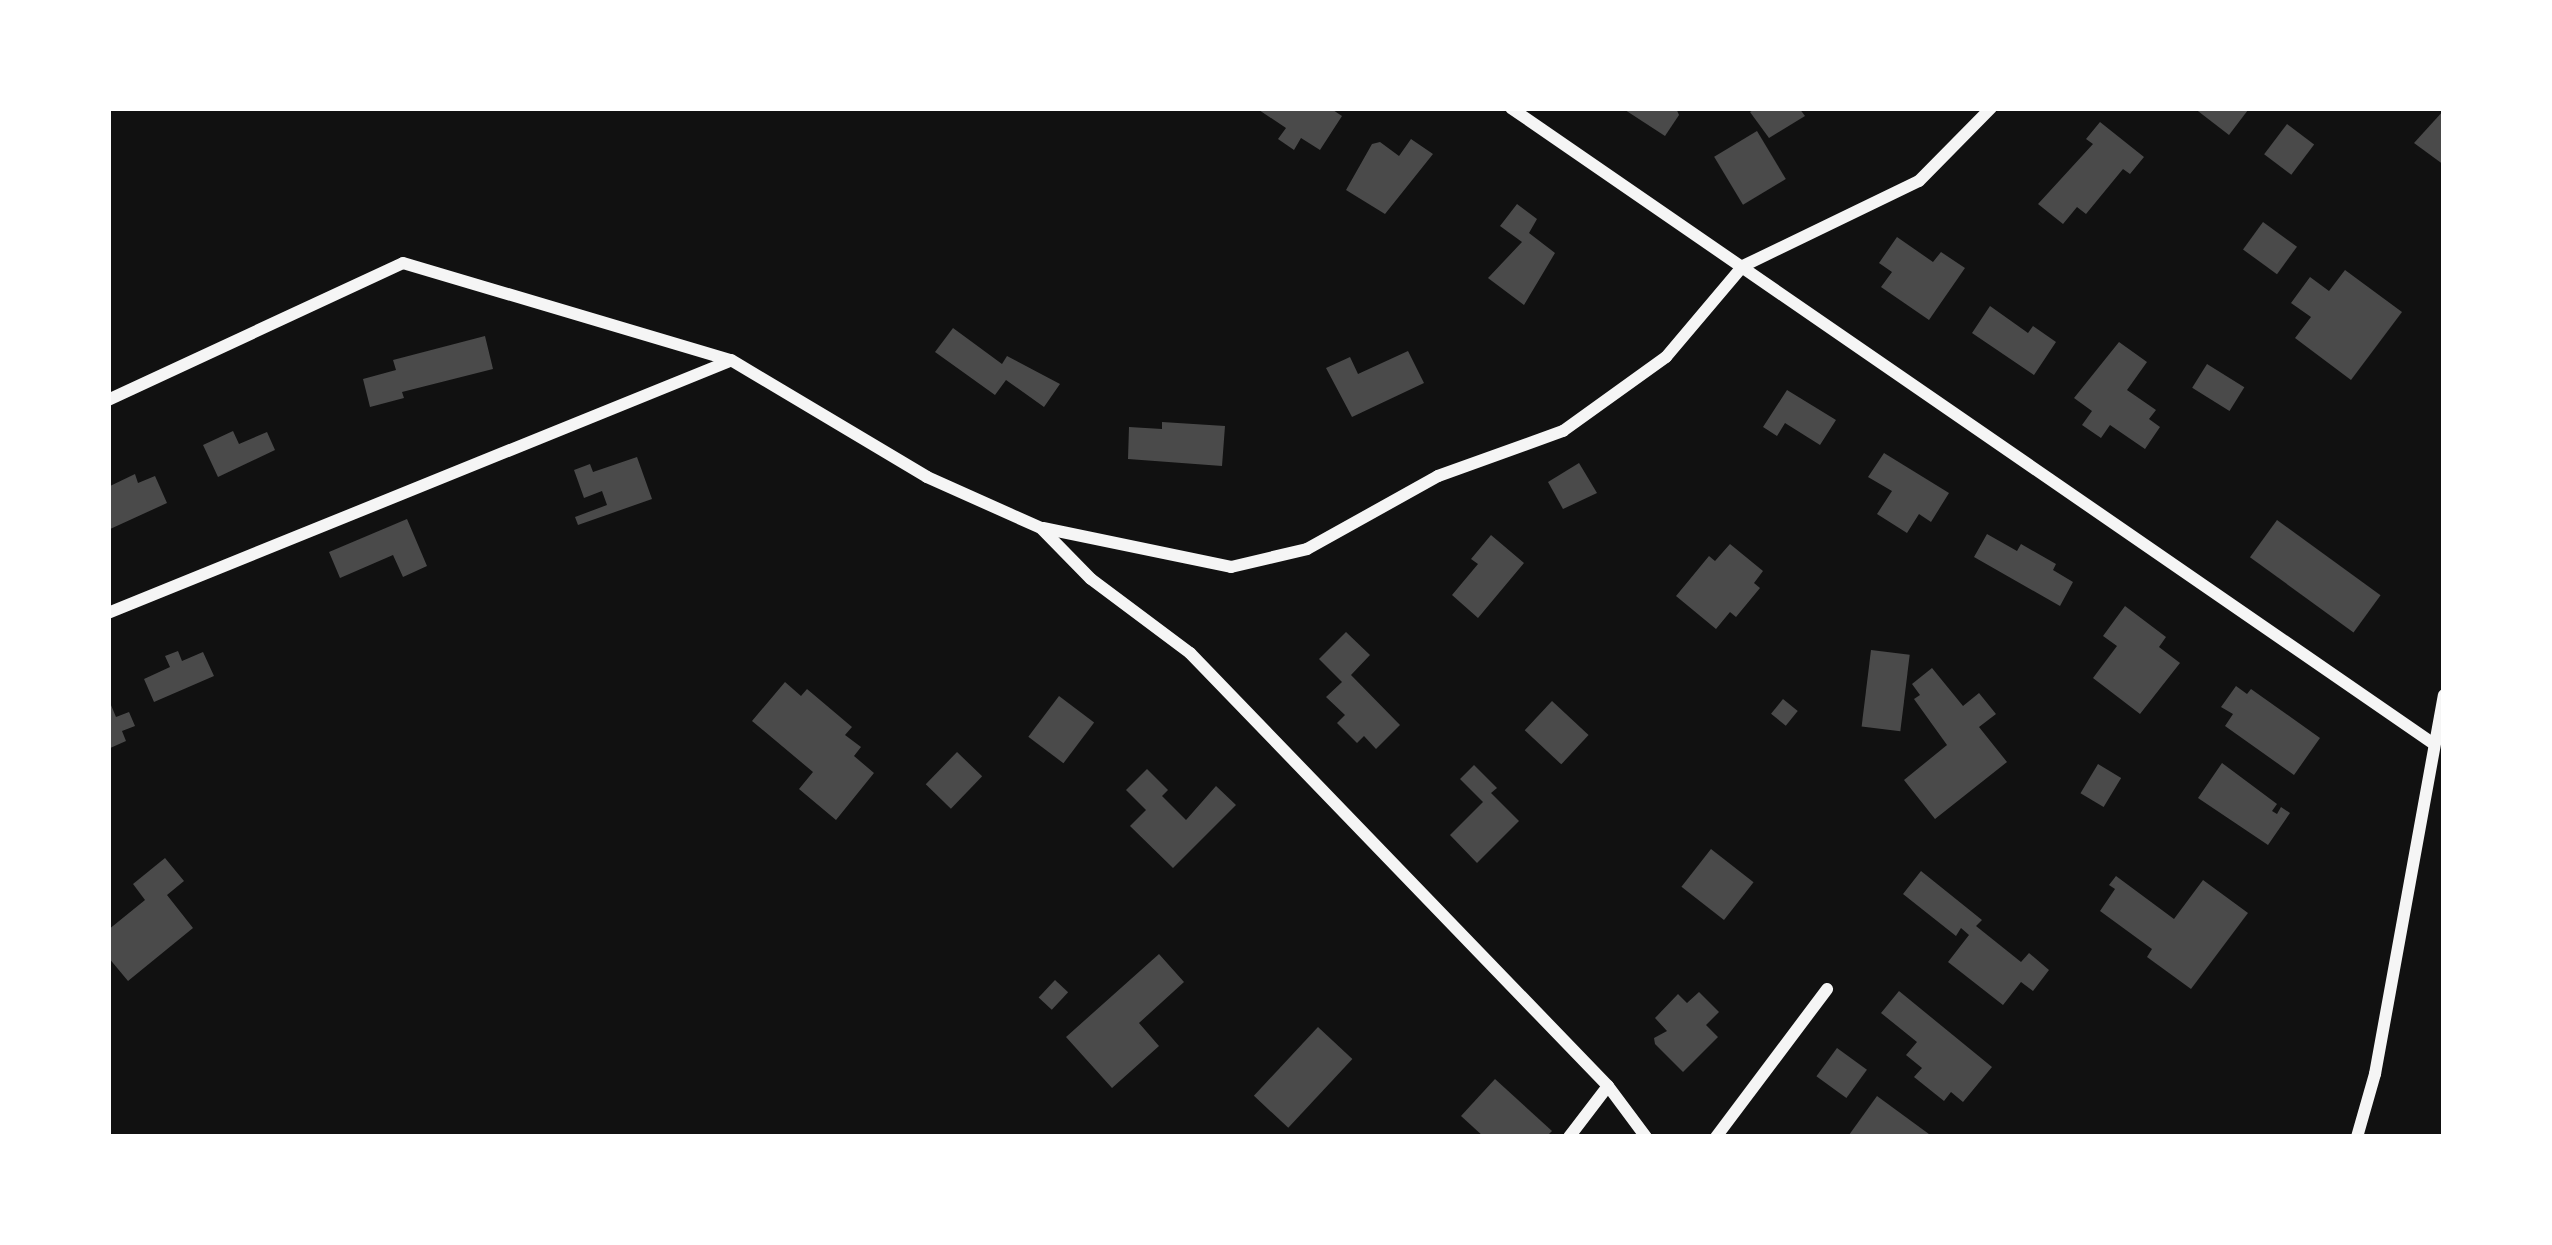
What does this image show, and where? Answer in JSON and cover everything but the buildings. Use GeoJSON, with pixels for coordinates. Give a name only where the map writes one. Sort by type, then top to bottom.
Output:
{"type":"FeatureCollection","features":[{"type":"Feature","properties":{"kind":"street"},"geometry":{"type":"LineString","coordinates":[[1511,108],[2434,743]]}},
{"type":"Feature","properties":{"kind":"street"},"geometry":{"type":"LineString","coordinates":[[108,400],[403,263],[731,360],[927,477],[1041,528],[1231,567],[1306,549],[1438,476],[1563,431],[1666,357],[1743,266],[1919,181],[1991,108]]}},
{"type":"Feature","properties":{"kind":"street"},"geometry":{"type":"LineString","coordinates":[[108,613],[731,360]]}},
{"type":"Feature","properties":{"kind":"street"},"geometry":{"type":"LineString","coordinates":[[1041,528],[1091,579],[1190,652],[1608,1086],[1646,1137]]}},
{"type":"Feature","properties":{"kind":"street"},"geometry":{"type":"LineString","coordinates":[[2357,1137],[2374,1074],[2444,695]]}},
{"type":"Feature","properties":{"kind":"street"},"geometry":{"type":"LineString","coordinates":[[1716,1137],[1827,989]]}},
{"type":"Feature","properties":{"kind":"street"},"geometry":{"type":"LineString","coordinates":[[1569,1137],[1608,1086]]}}]}
